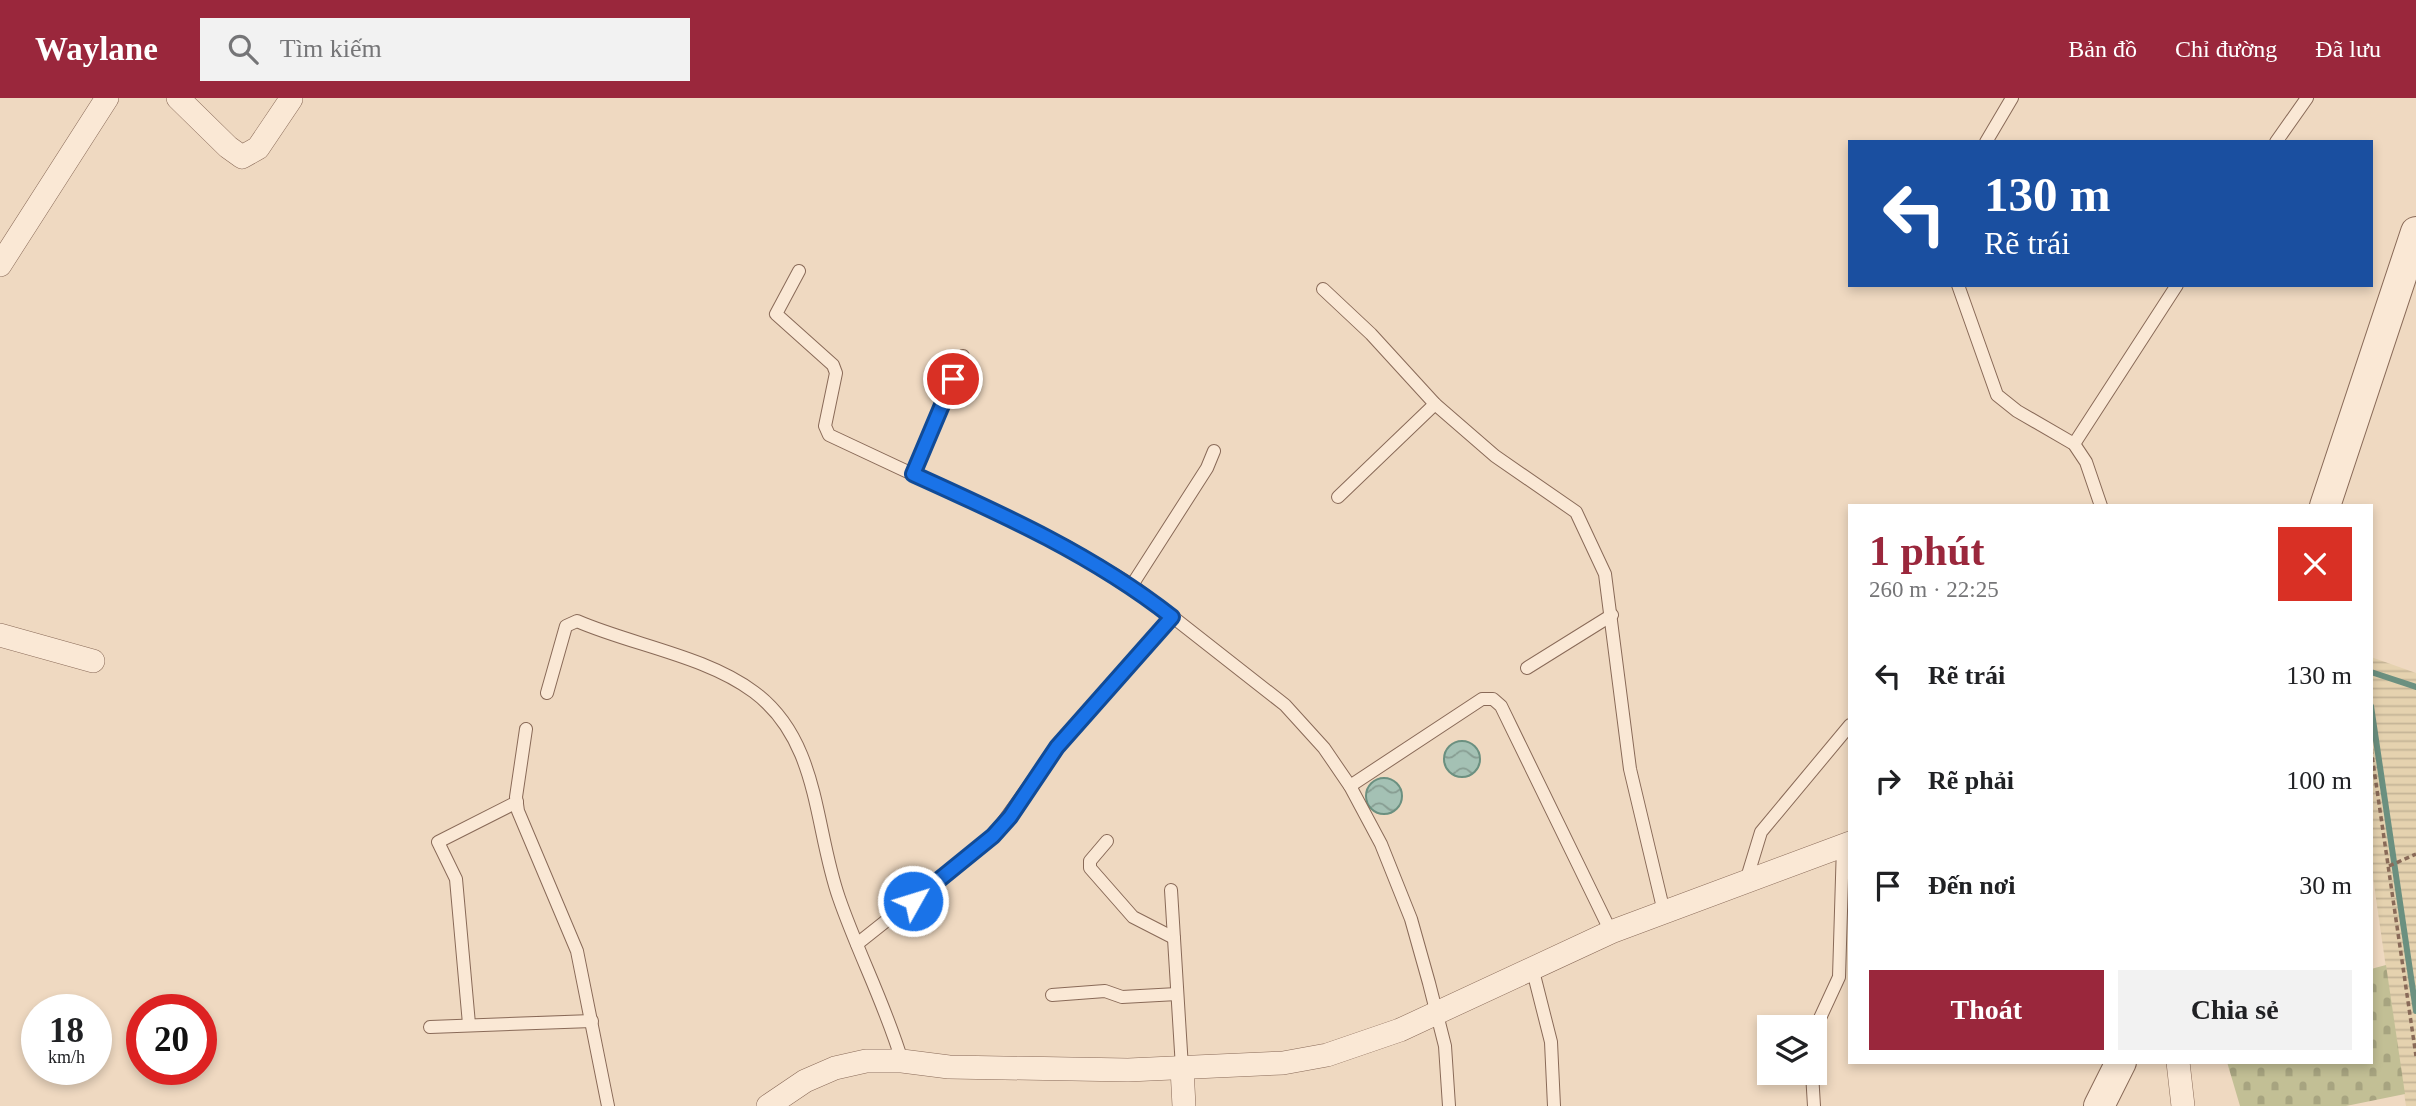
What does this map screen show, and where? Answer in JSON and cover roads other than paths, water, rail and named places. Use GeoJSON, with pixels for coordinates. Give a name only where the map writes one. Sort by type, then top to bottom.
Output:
{"type":"FeatureCollection","features":[{"type":"Feature","properties":{"kind":"street"},"geometry":{"type":"LineString","coordinates":[[0,265],[107,98]]}},
{"type":"Feature","properties":{"kind":"street"},"geometry":{"type":"LineString","coordinates":[[178,98],[228,147],[242,157],[258,148],[291,99]]}},
{"type":"Feature","properties":{"kind":"street"},"geometry":{"type":"LineString","coordinates":[[2326,504],[2411,262],[2416,232]]}},
{"type":"Feature","properties":{"kind":"street"},"geometry":{"type":"LineString","coordinates":[[0,635],[93,661]]}},
{"type":"Feature","properties":{"kind":"street"},"geometry":{"type":"LineString","coordinates":[[768,1106],[805,1081],[835,1068],[866,1061],[902,1061],[949,1067],[1182,1068],[1283,1063],[1327,1055],[1366,1044],[1436,1014],[1611,932],[1847,844]]}},
{"type":"Feature","properties":{"kind":"street"},"geometry":{"type":"LineString","coordinates":[[2099,1106],[2121,1064]]}},
{"type":"Feature","properties":{"kind":"street"},"geometry":{"type":"LineString","coordinates":[[2178,1064],[2183,1106]]}},
{"type":"Feature","properties":{"kind":"street"},"geometry":{"type":"LineString","coordinates":[[1182,1068],[1184,1106]]}},
{"type":"Feature","properties":{"kind":"lane"},"geometry":{"type":"LineString","coordinates":[[1987,140],[2012,98]]}},
{"type":"Feature","properties":{"kind":"lane"},"geometry":{"type":"LineString","coordinates":[[2277,140],[2307,98]]}},
{"type":"Feature","properties":{"kind":"lane"},"geometry":{"type":"LineString","coordinates":[[799,271],[776,314],[833,365],[836,373],[825,426],[829,435],[1014,519],[1132,585],[1285,705],[1324,748],[1350,786],[1381,844],[1411,919],[1444,1046],[1449,1106]]}},
{"type":"Feature","properties":{"kind":"lane"},"geometry":{"type":"LineString","coordinates":[[1959,287],[1997,395],[2017,411],[2074,444],[2091,475],[2100,504]]}},
{"type":"Feature","properties":{"kind":"lane"},"geometry":{"type":"LineString","coordinates":[[2074,444],[2176,287]]}},
{"type":"Feature","properties":{"kind":"lane"},"geometry":{"type":"LineString","coordinates":[[1322,289],[1371,334],[1435,404],[1495,456],[1576,512],[1599,557],[1612,615],[1630,769],[1664,912]]}},
{"type":"Feature","properties":{"kind":"lane"},"geometry":{"type":"LineString","coordinates":[[913,474],[963,356]]}},
{"type":"Feature","properties":{"kind":"lane"},"geometry":{"type":"LineString","coordinates":[[1338,497],[1435,404]]}},
{"type":"Feature","properties":{"kind":"lane"},"geometry":{"type":"LineString","coordinates":[[1132,585],[1207,468],[1214,451]]}},
{"type":"Feature","properties":{"kind":"lane"},"geometry":{"type":"LineString","coordinates":[[1527,668],[1612,615]]}},
{"type":"Feature","properties":{"kind":"lane"},"geometry":{"type":"LineString","coordinates":[[857,944],[993,836],[1010,817],[1057,747],[1172,617]]}},
{"type":"Feature","properties":{"kind":"lane"},"geometry":{"type":"LineString","coordinates":[[547,693],[566,626],[573,621],[716,671],[753,691],[776,711],[803,755],[838,896],[890,1019],[902,1061]]}},
{"type":"Feature","properties":{"kind":"lane"},"geometry":{"type":"LineString","coordinates":[[1350,786],[1482,699],[1493,699],[1501,706],[1611,932]]}},
{"type":"Feature","properties":{"kind":"lane"},"geometry":{"type":"LineString","coordinates":[[1746,881],[1761,832],[1848,727]]}},
{"type":"Feature","properties":{"kind":"lane"},"geometry":{"type":"LineString","coordinates":[[526,729],[517,802],[577,951],[608,1106]]}},
{"type":"Feature","properties":{"kind":"lane"},"geometry":{"type":"LineString","coordinates":[[469,1024],[456,879],[438,842],[517,802]]}},
{"type":"Feature","properties":{"kind":"lane"},"geometry":{"type":"LineString","coordinates":[[1107,841],[1090,861],[1090,868],[1133,918],[1174,938]]}},
{"type":"Feature","properties":{"kind":"lane"},"geometry":{"type":"LineString","coordinates":[[1821,1015],[1839,977],[1847,844]]}},
{"type":"Feature","properties":{"kind":"lane"},"geometry":{"type":"LineString","coordinates":[[1171,890],[1182,1068]]}},
{"type":"Feature","properties":{"kind":"lane"},"geometry":{"type":"LineString","coordinates":[[1532,967],[1551,1042],[1554,1106]]}},
{"type":"Feature","properties":{"kind":"lane"},"geometry":{"type":"LineString","coordinates":[[1052,995],[1105,991],[1122,997],[1177,993]]}},
{"type":"Feature","properties":{"kind":"lane"},"geometry":{"type":"LineString","coordinates":[[430,1027],[592,1021]]}},
{"type":"Feature","properties":{"kind":"lane"},"geometry":{"type":"LineString","coordinates":[[1813,1085],[1814,1106]]}},
{"type":"Feature","properties":{"kind":"water"},"geometry":{"type":"Polygon","coordinates":[[[1462,741],[1475,746],[1480,759],[1475,772],[1462,777],[1449,772],[1444,759],[1449,746],[1462,741]]]}},
{"type":"Feature","properties":{"kind":"water"},"geometry":{"type":"Polygon","coordinates":[[[1384,778],[1397,783],[1402,796],[1397,809],[1384,814],[1371,809],[1366,796],[1371,783],[1384,778]]]}},
{"type":"Feature","properties":{"kind":"waterway"},"geometry":{"type":"LineString","coordinates":[[2373,673],[2416,687]]}},
{"type":"Feature","properties":{"kind":"waterway"},"geometry":{"type":"LineString","coordinates":[[2373,720],[2416,1011]]}}]}
